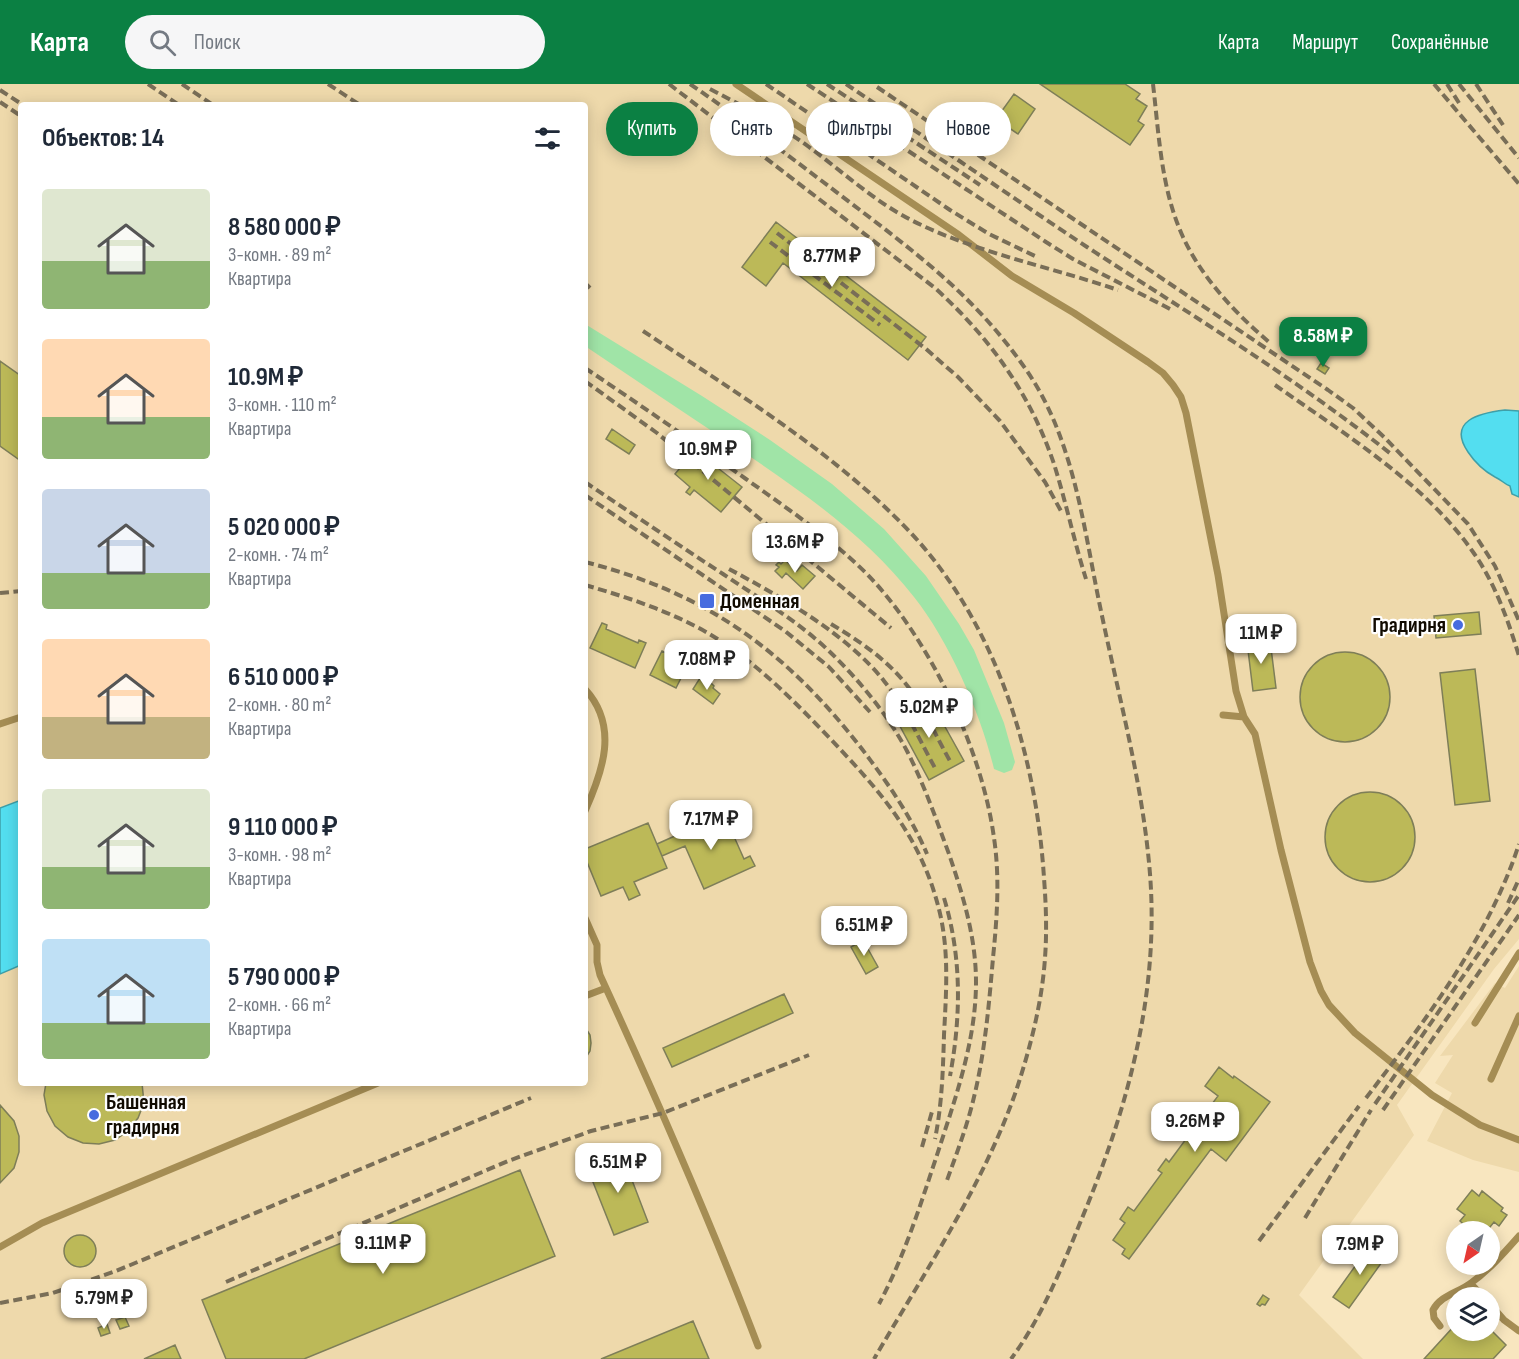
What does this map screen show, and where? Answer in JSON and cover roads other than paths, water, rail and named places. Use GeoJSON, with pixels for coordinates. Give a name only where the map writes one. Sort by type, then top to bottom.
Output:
{"type":"FeatureCollection","features":[{"type":"Feature","properties":{"kind":"lane"},"geometry":{"type":"LineString","coordinates":[[736,84],[959,235],[1012,276],[1074,313],[1148,362],[1163,373],[1173,385],[1181,398],[1188,424],[1218,575],[1236,691],[1244,717],[1255,734],[1310,962],[1321,991],[1329,1005],[1355,1033],[1432,1095],[1480,1125],[1519,1140]]}},
{"type":"Feature","properties":{"kind":"lane"},"geometry":{"type":"LineString","coordinates":[[588,693],[601,712],[606,738],[602,769],[588,804]]}},
{"type":"Feature","properties":{"kind":"lane"},"geometry":{"type":"LineString","coordinates":[[1223,715],[1244,717]]}},
{"type":"Feature","properties":{"kind":"lane"},"geometry":{"type":"LineString","coordinates":[[0,724],[18,718]]}},
{"type":"Feature","properties":{"kind":"lane"},"geometry":{"type":"LineString","coordinates":[[588,925],[597,945],[597,962],[606,988],[663,1113],[759,1346]]}},
{"type":"Feature","properties":{"kind":"lane"},"geometry":{"type":"LineString","coordinates":[[1475,1023],[1519,952]]}},
{"type":"Feature","properties":{"kind":"lane"},"geometry":{"type":"LineString","coordinates":[[588,995],[606,988]]}},
{"type":"Feature","properties":{"kind":"lane"},"geometry":{"type":"LineString","coordinates":[[1491,1079],[1519,1016]]}},
{"type":"Feature","properties":{"kind":"lane"},"geometry":{"type":"LineString","coordinates":[[0,1247],[42,1223],[371,1086]]}},
{"type":"Feature","properties":{"kind":"lane"},"geometry":{"type":"LineString","coordinates":[[1440,1326],[1434,1318],[1433,1310],[1436,1305],[1443,1298],[1471,1284],[1519,1236]]}},
{"type":"Feature","properties":{"kind":"lane"},"geometry":{"type":"LineString","coordinates":[[1471,1284],[1474,1287]]}},
{"type":"Feature","properties":{"kind":"lane"},"geometry":{"type":"LineString","coordinates":[[1500,1315],[1519,1331]]}},
{"type":"Feature","properties":{"kind":"water"},"geometry":{"type":"Polygon","coordinates":[[[1505,410],[1519,411],[1519,497],[1512,494],[1510,486],[1477,464],[1462,441],[1461,433],[1469,420],[1485,413],[1505,410]]]}},
{"type":"Feature","properties":{"kind":"water"},"geometry":{"type":"Polygon","coordinates":[[[18,801],[18,966],[0,974],[0,808],[18,801]]]}},
{"type":"Feature","properties":{"kind":"railway"},"geometry":{"type":"LineString","coordinates":[[148,84],[175,102]]}},
{"type":"Feature","properties":{"kind":"railway"},"geometry":{"type":"LineString","coordinates":[[182,84],[209,102]]}},
{"type":"Feature","properties":{"kind":"railway"},"geometry":{"type":"LineString","coordinates":[[328,84],[355,102]]}},
{"type":"Feature","properties":{"kind":"railway"},"geometry":{"type":"LineString","coordinates":[[669,84],[935,288],[990,347],[1020,390],[1044,438],[1054,464],[1086,579]]}},
{"type":"Feature","properties":{"kind":"railway"},"geometry":{"type":"LineString","coordinates":[[690,84],[892,235],[964,296],[1007,344],[1043,398],[1056,427],[1076,487],[1142,808],[1150,874],[1152,917],[1150,959],[1138,1043],[1116,1126],[1087,1206],[1054,1285],[1011,1359]]}},
{"type":"Feature","properties":{"kind":"railway"},"geometry":{"type":"LineString","coordinates":[[766,84],[950,210],[989,234],[1037,257]]}},
{"type":"Feature","properties":{"kind":"railway"},"geometry":{"type":"LineString","coordinates":[[807,84],[1073,259],[1172,310]]}},
{"type":"Feature","properties":{"kind":"railway"},"geometry":{"type":"LineString","coordinates":[[827,84],[980,185]]}},
{"type":"Feature","properties":{"kind":"railway"},"geometry":{"type":"LineString","coordinates":[[846,84],[1087,247],[1280,373],[1391,454]]}},
{"type":"Feature","properties":{"kind":"railway"},"geometry":{"type":"LineString","coordinates":[[1153,84],[1165,181],[1183,237],[1200,267],[1220,294],[1270,343]]}},
{"type":"Feature","properties":{"kind":"railway"},"geometry":{"type":"LineString","coordinates":[[1434,84],[1519,184]]}},
{"type":"Feature","properties":{"kind":"railway"},"geometry":{"type":"LineString","coordinates":[[1447,84],[1459,103]]}},
{"type":"Feature","properties":{"kind":"railway"},"geometry":{"type":"LineString","coordinates":[[1459,84],[1519,158]]}},
{"type":"Feature","properties":{"kind":"railway"},"geometry":{"type":"LineString","coordinates":[[1476,84],[1503,125]]}},
{"type":"Feature","properties":{"kind":"railway"},"geometry":{"type":"LineString","coordinates":[[877,87],[1353,408],[1468,524],[1495,566],[1519,621]]}},
{"type":"Feature","properties":{"kind":"railway"},"geometry":{"type":"LineString","coordinates":[[710,89],[785,131],[872,196],[913,221],[988,251],[1118,290]]}},
{"type":"Feature","properties":{"kind":"railway"},"geometry":{"type":"LineString","coordinates":[[0,90],[18,102]]}},
{"type":"Feature","properties":{"kind":"railway"},"geometry":{"type":"LineString","coordinates":[[0,102],[18,114]]}},
{"type":"Feature","properties":{"kind":"railway"},"geometry":{"type":"LineString","coordinates":[[777,233],[926,349],[958,377],[1000,421],[1045,482],[1061,511]]}},
{"type":"Feature","properties":{"kind":"railway"},"geometry":{"type":"LineString","coordinates":[[770,242],[880,325]]}},
{"type":"Feature","properties":{"kind":"railway"},"geometry":{"type":"LineString","coordinates":[[643,331],[748,400],[816,449],[849,475],[910,532],[940,568],[966,607],[988,649],[1021,738],[1032,784],[1044,878],[1046,938],[1041,992],[1026,1059],[1002,1126],[970,1195],[874,1359]]}},
{"type":"Feature","properties":{"kind":"railway"},"geometry":{"type":"LineString","coordinates":[[588,370],[778,501],[854,561],[891,601],[932,663],[950,697],[978,768],[988,804],[996,853],[997,913],[981,1063],[968,1119],[946,1183]]}},
{"type":"Feature","properties":{"kind":"railway"},"geometry":{"type":"LineString","coordinates":[[588,383],[657,433],[891,628]]}},
{"type":"Feature","properties":{"kind":"railway"},"geometry":{"type":"LineString","coordinates":[[1275,385],[1382,461],[1407,481],[1454,527],[1488,576],[1519,656]]}},
{"type":"Feature","properties":{"kind":"railway"},"geometry":{"type":"LineString","coordinates":[[588,484],[805,630],[841,663],[872,698],[907,751],[930,802],[949,854],[964,901],[974,949],[976,982],[972,1027],[957,1094],[923,1196],[904,1251],[879,1304]]}},
{"type":"Feature","properties":{"kind":"railway"},"geometry":{"type":"LineString","coordinates":[[588,497],[785,631],[829,667],[870,712]]}},
{"type":"Feature","properties":{"kind":"railway"},"geometry":{"type":"LineString","coordinates":[[588,563],[629,575],[706,609],[741,630],[773,655],[804,683],[862,749],[898,800],[927,854]]}},
{"type":"Feature","properties":{"kind":"railway"},"geometry":{"type":"LineString","coordinates":[[729,569],[770,591],[833,632],[869,664],[899,701],[935,768]]}},
{"type":"Feature","properties":{"kind":"railway"},"geometry":{"type":"LineString","coordinates":[[588,586],[641,603],[695,626],[747,660],[792,700],[861,772],[895,814],[910,837],[933,888],[941,918],[945,947],[943,1074],[935,1139]]}},
{"type":"Feature","properties":{"kind":"railway"},"geometry":{"type":"LineString","coordinates":[[0,593],[18,591]]}},
{"type":"Feature","properties":{"kind":"railway"},"geometry":{"type":"LineString","coordinates":[[831,624],[875,654],[904,681],[922,708],[950,761]]}},
{"type":"Feature","properties":{"kind":"railway"},"geometry":{"type":"LineString","coordinates":[[1366,1098],[1411,1039],[1473,945],[1491,912],[1519,844]]}},
{"type":"Feature","properties":{"kind":"railway"},"geometry":{"type":"LineString","coordinates":[[1508,903],[1519,879]]}},
{"type":"Feature","properties":{"kind":"railway"},"geometry":{"type":"LineString","coordinates":[[1375,1104],[1519,895]]}},
{"type":"Feature","properties":{"kind":"railway"},"geometry":{"type":"LineString","coordinates":[[944,898],[954,942],[958,987],[956,1032],[950,1076]]}},
{"type":"Feature","properties":{"kind":"railway"},"geometry":{"type":"LineString","coordinates":[[1383,1110],[1519,915]]}},
{"type":"Feature","properties":{"kind":"railway"},"geometry":{"type":"LineString","coordinates":[[226,1282],[508,1161],[591,1131],[663,1113],[809,1055]]}},
{"type":"Feature","properties":{"kind":"railway"},"geometry":{"type":"LineString","coordinates":[[0,1303],[53,1293],[116,1271],[531,1098]]}},
{"type":"Feature","properties":{"kind":"railway"},"geometry":{"type":"LineString","coordinates":[[1259,1241],[1359,1106]]}},
{"type":"Feature","properties":{"kind":"railway"},"geometry":{"type":"LineString","coordinates":[[922,1147],[933,1108]]}},
{"type":"Feature","properties":{"kind":"railway"},"geometry":{"type":"LineString","coordinates":[[1305,1218],[1371,1110]]}},
{"type":"Feature","properties":{"kind":"place","name":"Доменная"},"geometry":{"type":"Point","coordinates":[707,601]}},
{"type":"Feature","properties":{"kind":"place","name":"Градирня"},"geometry":{"type":"Point","coordinates":[1458,625]}},
{"type":"Feature","properties":{"kind":"place","name":"Башенная градирня"},"geometry":{"type":"Point","coordinates":[94,1115]}}]}
